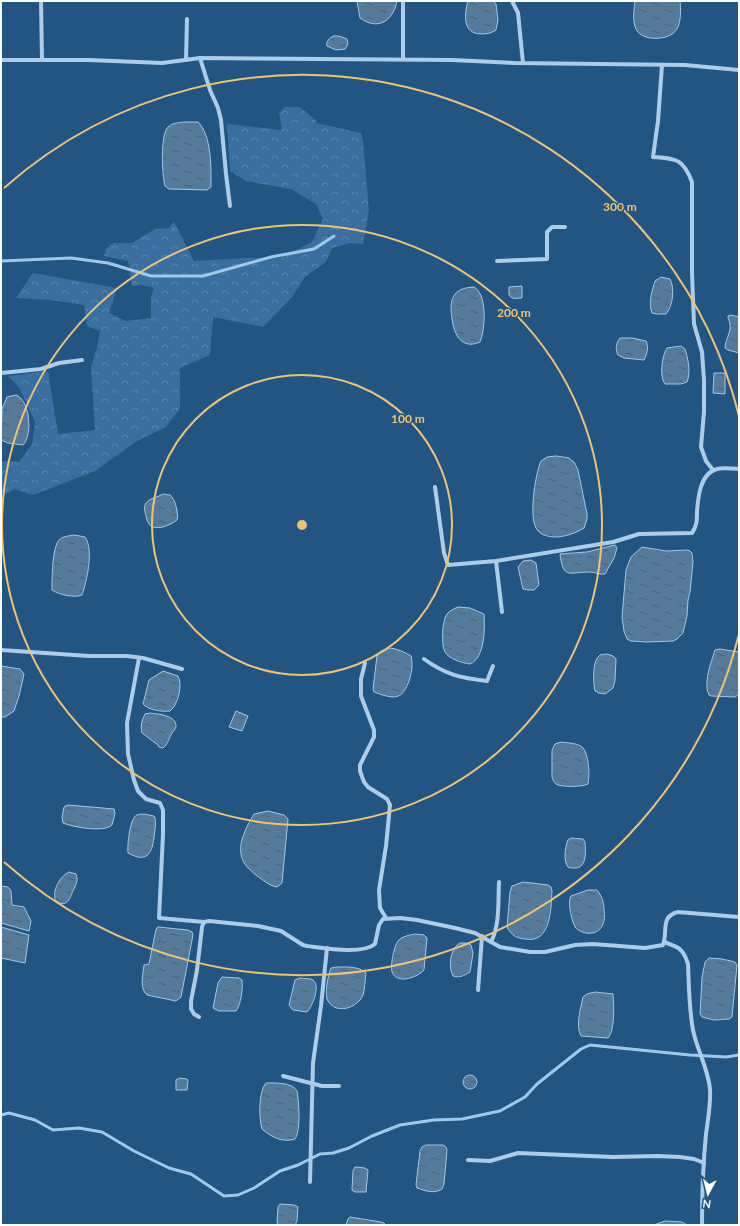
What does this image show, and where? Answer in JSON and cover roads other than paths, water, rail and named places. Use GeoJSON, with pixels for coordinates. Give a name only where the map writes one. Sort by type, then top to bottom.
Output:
{"type":"FeatureCollection","features":[{"type":"Feature","properties":{"kind":"street"},"geometry":{"type":"LineString","coordinates":[[41,1],[42,60]]}},
{"type":"Feature","properties":{"kind":"street"},"geometry":{"type":"LineString","coordinates":[[403,1],[403,59]]}},
{"type":"Feature","properties":{"kind":"street"},"geometry":{"type":"LineString","coordinates":[[512,1],[518,13],[523,63]]}},
{"type":"Feature","properties":{"kind":"street"},"geometry":{"type":"LineString","coordinates":[[186,60],[187,19]]}},
{"type":"Feature","properties":{"kind":"street"},"geometry":{"type":"LineString","coordinates":[[1,60],[89,60],[149,63],[200,58],[403,59],[523,63],[685,65],[739,70]]}},
{"type":"Feature","properties":{"kind":"street"},"geometry":{"type":"LineString","coordinates":[[200,58],[221,120],[230,206]]}},
{"type":"Feature","properties":{"kind":"street"},"geometry":{"type":"LineString","coordinates":[[662,65],[658,121],[653,157],[674,159],[683,165],[692,182],[692,273],[694,324],[702,352],[704,380],[704,412],[701,447],[706,461],[713,470]]}},
{"type":"Feature","properties":{"kind":"street"},"geometry":{"type":"LineString","coordinates":[[497,262],[547,260],[547,232],[552,227],[565,227]]}},
{"type":"Feature","properties":{"kind":"street"},"geometry":{"type":"LineString","coordinates":[[1,373],[40,369],[59,363],[82,360]]}},
{"type":"Feature","properties":{"kind":"street"},"geometry":{"type":"LineString","coordinates":[[435,487],[444,553],[448,565],[496,561],[612,542],[638,534],[692,533],[696,527],[700,489],[708,474],[713,470],[720,468],[739,469]]}},
{"type":"Feature","properties":{"kind":"street"},"geometry":{"type":"LineString","coordinates":[[496,561],[502,612]]}},
{"type":"Feature","properties":{"kind":"street"},"geometry":{"type":"LineString","coordinates":[[1,650],[89,656],[127,656],[182,669]]}},
{"type":"Feature","properties":{"kind":"street"},"geometry":{"type":"LineString","coordinates":[[139,658],[127,723],[128,754],[138,791],[146,798],[160,803],[163,810],[159,918],[204,922],[209,921],[275,929],[281,931],[303,945],[355,950],[369,948],[375,944],[381,921],[386,918],[400,918],[455,928],[482,936],[500,947],[530,952],[545,952],[575,945],[593,944],[645,948],[663,945],[666,923],[670,915],[684,911],[739,917]]}},
{"type":"Feature","properties":{"kind":"street"},"geometry":{"type":"LineString","coordinates":[[424,659],[436,669],[459,677],[487,681],[493,666]]}},
{"type":"Feature","properties":{"kind":"street"},"geometry":{"type":"LineString","coordinates":[[365,663],[361,679],[361,696],[374,730],[374,737],[360,765],[360,771],[364,782],[387,799],[390,805],[386,846],[379,890],[380,908],[386,918]]}},
{"type":"Feature","properties":{"kind":"street"},"geometry":{"type":"LineString","coordinates":[[491,942],[494,936],[497,915],[499,882]]}},
{"type":"Feature","properties":{"kind":"street"},"geometry":{"type":"LineString","coordinates":[[199,1017],[191,1010],[191,1001],[204,922]]}},
{"type":"Feature","properties":{"kind":"street"},"geometry":{"type":"LineString","coordinates":[[478,990],[482,936]]}},
{"type":"Feature","properties":{"kind":"street"},"geometry":{"type":"LineString","coordinates":[[664,942],[677,946],[682,950],[688,964],[693,1030],[710,1087],[711,1103],[706,1133],[702,1225]]}},
{"type":"Feature","properties":{"kind":"street"},"geometry":{"type":"LineString","coordinates":[[310,1182],[312,1063],[321,1006],[327,948]]}},
{"type":"Feature","properties":{"kind":"street"},"geometry":{"type":"LineString","coordinates":[[283,1076],[322,1086],[338,1086]]}},
{"type":"Feature","properties":{"kind":"street"},"geometry":{"type":"LineString","coordinates":[[468,1160],[490,1161],[518,1153],[613,1157],[680,1157],[704,1163]]}},
{"type":"Feature","properties":{"kind":"water"},"geometry":{"type":"Polygon","coordinates":[[[357,1],[397,1],[392,14],[388,19],[379,24],[373,24],[360,18],[357,1]]]}},
{"type":"Feature","properties":{"kind":"water"},"geometry":{"type":"Polygon","coordinates":[[[468,1],[493,1],[496,4],[498,20],[496,30],[491,33],[484,34],[471,31],[465,18],[468,1]]]}},
{"type":"Feature","properties":{"kind":"water"},"geometry":{"type":"Polygon","coordinates":[[[635,1],[680,1],[681,12],[677,29],[673,33],[663,38],[650,38],[639,33],[634,22],[635,1]]]}},
{"type":"Feature","properties":{"kind":"water"},"geometry":{"type":"Polygon","coordinates":[[[333,36],[339,36],[347,39],[348,44],[345,49],[336,50],[327,46],[327,41],[333,36]]]}},
{"type":"Feature","properties":{"kind":"water"},"geometry":{"type":"Polygon","coordinates":[[[198,122],[206,135],[210,153],[211,171],[211,187],[207,190],[169,189],[165,186],[162,155],[165,131],[168,127],[175,123],[198,122]]]}},
{"type":"Feature","properties":{"kind":"water"},"geometry":{"type":"Polygon","coordinates":[[[661,277],[670,279],[672,283],[672,302],[666,314],[652,313],[650,305],[655,281],[661,277]]]}},
{"type":"Feature","properties":{"kind":"water"},"geometry":{"type":"Polygon","coordinates":[[[522,286],[522,298],[510,297],[509,287],[522,286]]]}},
{"type":"Feature","properties":{"kind":"water"},"geometry":{"type":"Polygon","coordinates":[[[474,287],[482,297],[484,321],[480,342],[468,344],[460,340],[457,335],[453,325],[451,306],[454,296],[457,293],[461,290],[474,287]]]}},
{"type":"Feature","properties":{"kind":"water"},"geometry":{"type":"Polygon","coordinates":[[[731,315],[739,317],[739,353],[725,348],[730,328],[728,316],[731,315]]]}},
{"type":"Feature","properties":{"kind":"water"},"geometry":{"type":"Polygon","coordinates":[[[620,338],[632,338],[646,341],[647,350],[644,360],[624,358],[618,355],[616,346],[620,338]]]}},
{"type":"Feature","properties":{"kind":"water"},"geometry":{"type":"Polygon","coordinates":[[[681,346],[685,349],[688,361],[689,374],[687,382],[681,384],[665,384],[663,381],[662,371],[665,351],[667,348],[681,346]]]}},
{"type":"Feature","properties":{"kind":"water"},"geometry":{"type":"Polygon","coordinates":[[[714,373],[725,373],[725,394],[713,393],[714,373]]]}},
{"type":"Feature","properties":{"kind":"water"},"geometry":{"type":"Polygon","coordinates":[[[16,395],[21,398],[27,410],[29,426],[28,434],[23,445],[8,443],[1,440],[2,409],[7,397],[16,395]]]}},
{"type":"Feature","properties":{"kind":"water"},"geometry":{"type":"Polygon","coordinates":[[[556,456],[569,458],[574,462],[578,470],[587,514],[584,528],[571,534],[558,537],[540,533],[536,528],[533,514],[535,485],[541,461],[547,457],[556,456]]]}},
{"type":"Feature","properties":{"kind":"water"},"geometry":{"type":"Polygon","coordinates":[[[163,494],[170,495],[172,497],[177,510],[177,520],[167,526],[159,528],[149,524],[144,509],[146,503],[163,494]]]}},
{"type":"Feature","properties":{"kind":"water"},"geometry":{"type":"Polygon","coordinates":[[[74,535],[85,537],[88,542],[89,565],[82,595],[71,596],[63,595],[52,590],[53,564],[55,550],[59,540],[66,536],[74,535]]]}},
{"type":"Feature","properties":{"kind":"water"},"geometry":{"type":"Polygon","coordinates":[[[615,545],[617,548],[614,558],[605,574],[590,572],[568,573],[563,568],[560,554],[587,552],[615,545]]]}},
{"type":"Feature","properties":{"kind":"water"},"geometry":{"type":"Polygon","coordinates":[[[642,547],[666,551],[687,550],[692,553],[693,562],[687,616],[683,633],[673,641],[631,641],[627,639],[624,631],[622,617],[626,570],[631,557],[642,547]]]}},
{"type":"Feature","properties":{"kind":"water"},"geometry":{"type":"Polygon","coordinates":[[[531,560],[536,563],[539,585],[534,590],[528,590],[523,589],[518,567],[523,561],[531,560]]]}},
{"type":"Feature","properties":{"kind":"water"},"geometry":{"type":"Polygon","coordinates":[[[458,607],[470,608],[484,614],[483,642],[479,656],[470,664],[453,659],[445,652],[444,649],[443,633],[445,617],[449,612],[458,607]]]}},
{"type":"Feature","properties":{"kind":"water"},"geometry":{"type":"Polygon","coordinates":[[[390,648],[396,649],[411,656],[412,662],[412,670],[405,691],[398,696],[393,697],[374,692],[373,689],[377,656],[381,651],[390,648]]]}},
{"type":"Feature","properties":{"kind":"water"},"geometry":{"type":"Polygon","coordinates":[[[720,649],[739,652],[739,694],[735,697],[711,696],[707,690],[708,672],[715,650],[720,649]]]}},
{"type":"Feature","properties":{"kind":"water"},"geometry":{"type":"Polygon","coordinates":[[[607,654],[616,659],[615,681],[613,688],[605,694],[595,691],[594,666],[600,655],[607,654]]]}},
{"type":"Feature","properties":{"kind":"water"},"geometry":{"type":"Polygon","coordinates":[[[1,666],[20,669],[24,674],[14,711],[5,717],[1,717],[1,666]]]}},
{"type":"Feature","properties":{"kind":"water"},"geometry":{"type":"Polygon","coordinates":[[[163,671],[178,676],[180,684],[179,695],[170,711],[155,710],[148,708],[143,704],[149,680],[163,671]]]}},
{"type":"Feature","properties":{"kind":"water"},"geometry":{"type":"Polygon","coordinates":[[[236,711],[248,716],[242,731],[229,727],[236,711]]]}},
{"type":"Feature","properties":{"kind":"water"},"geometry":{"type":"Polygon","coordinates":[[[150,713],[166,716],[175,723],[176,728],[163,748],[159,747],[142,733],[141,725],[145,714],[150,713]]]}},
{"type":"Feature","properties":{"kind":"water"},"geometry":{"type":"Polygon","coordinates":[[[561,742],[578,745],[584,750],[588,765],[588,784],[582,786],[569,786],[558,785],[554,782],[552,777],[552,750],[555,744],[561,742]]]}},
{"type":"Feature","properties":{"kind":"water"},"geometry":{"type":"Polygon","coordinates":[[[68,805],[114,809],[115,813],[112,825],[102,829],[96,829],[81,828],[63,823],[62,817],[64,807],[68,805]]]}},
{"type":"Feature","properties":{"kind":"water"},"geometry":{"type":"Polygon","coordinates":[[[268,811],[284,815],[288,819],[282,883],[277,887],[266,882],[249,869],[243,861],[241,852],[244,835],[254,814],[268,811]]]}},
{"type":"Feature","properties":{"kind":"water"},"geometry":{"type":"Polygon","coordinates":[[[144,814],[154,816],[155,829],[150,853],[147,856],[139,857],[128,853],[128,844],[132,821],[138,815],[144,814]]]}},
{"type":"Feature","properties":{"kind":"water"},"geometry":{"type":"Polygon","coordinates":[[[571,838],[583,839],[585,842],[584,861],[582,865],[574,868],[568,867],[565,861],[566,847],[568,840],[571,838]]]}},
{"type":"Feature","properties":{"kind":"water"},"geometry":{"type":"Polygon","coordinates":[[[69,872],[76,874],[77,881],[70,899],[66,903],[62,904],[56,901],[55,893],[57,885],[62,877],[69,872]]]}},
{"type":"Feature","properties":{"kind":"water"},"geometry":{"type":"Polygon","coordinates":[[[523,882],[548,885],[551,887],[552,891],[548,924],[545,931],[534,939],[516,937],[507,927],[510,892],[512,886],[523,882]]]}},
{"type":"Feature","properties":{"kind":"water"},"geometry":{"type":"Polygon","coordinates":[[[1,886],[8,887],[11,891],[12,905],[24,907],[31,921],[29,931],[1,923],[1,886]]]}},
{"type":"Feature","properties":{"kind":"water"},"geometry":{"type":"Polygon","coordinates":[[[588,890],[597,890],[599,892],[603,902],[605,916],[604,922],[600,929],[593,933],[581,932],[575,927],[569,903],[571,896],[588,890]]]}},
{"type":"Feature","properties":{"kind":"water"},"geometry":{"type":"Polygon","coordinates":[[[1,927],[29,935],[25,963],[1,958],[1,927]]]}},
{"type":"Feature","properties":{"kind":"water"},"geometry":{"type":"Polygon","coordinates":[[[158,927],[188,930],[192,932],[193,935],[181,997],[176,1001],[147,995],[142,985],[144,965],[149,964],[156,929],[158,927]]]}},
{"type":"Feature","properties":{"kind":"water"},"geometry":{"type":"Polygon","coordinates":[[[416,934],[424,935],[427,938],[424,970],[413,977],[400,979],[393,974],[392,971],[392,958],[395,948],[398,941],[402,938],[416,934]]]}},
{"type":"Feature","properties":{"kind":"water"},"geometry":{"type":"Polygon","coordinates":[[[460,943],[471,945],[473,953],[470,972],[466,975],[455,977],[451,972],[450,963],[454,949],[460,943]]]}},
{"type":"Feature","properties":{"kind":"water"},"geometry":{"type":"Polygon","coordinates":[[[709,958],[735,962],[737,965],[732,1017],[729,1019],[714,1020],[702,1017],[700,1014],[702,977],[705,962],[709,958]]]}},
{"type":"Feature","properties":{"kind":"water"},"geometry":{"type":"Polygon","coordinates":[[[331,968],[356,968],[366,973],[363,995],[357,1003],[347,1008],[336,1008],[328,1001],[326,994],[331,968]]]}},
{"type":"Feature","properties":{"kind":"water"},"geometry":{"type":"Polygon","coordinates":[[[222,977],[239,978],[242,980],[241,996],[236,1011],[219,1011],[213,1008],[218,983],[222,977]]]}},
{"type":"Feature","properties":{"kind":"water"},"geometry":{"type":"Polygon","coordinates":[[[300,978],[313,980],[316,987],[313,1001],[307,1012],[293,1010],[289,1005],[295,980],[300,978]]]}},
{"type":"Feature","properties":{"kind":"water"},"geometry":{"type":"Polygon","coordinates":[[[595,992],[613,994],[613,1024],[608,1038],[581,1036],[579,1032],[579,1016],[583,997],[587,994],[595,992]]]}},
{"type":"Feature","properties":{"kind":"water"},"geometry":{"type":"Polygon","coordinates":[[[470,1075],[475,1077],[477,1082],[475,1087],[470,1089],[465,1087],[463,1082],[465,1077],[470,1075]]]}},
{"type":"Feature","properties":{"kind":"water"},"geometry":{"type":"Polygon","coordinates":[[[180,1078],[187,1079],[187,1090],[176,1090],[176,1080],[180,1078]]]}},
{"type":"Feature","properties":{"kind":"water"},"geometry":{"type":"Polygon","coordinates":[[[266,1083],[278,1083],[291,1086],[297,1091],[299,1123],[295,1139],[282,1140],[262,1129],[260,1119],[260,1099],[263,1087],[266,1083]]]}},
{"type":"Feature","properties":{"kind":"water"},"geometry":{"type":"Polygon","coordinates":[[[426,1145],[443,1145],[447,1150],[444,1184],[442,1189],[439,1191],[430,1192],[417,1188],[416,1185],[420,1151],[422,1147],[426,1145]]]}},
{"type":"Feature","properties":{"kind":"water"},"geometry":{"type":"Polygon","coordinates":[[[355,1167],[365,1168],[368,1170],[366,1192],[355,1192],[352,1190],[353,1171],[355,1167]]]}},
{"type":"Feature","properties":{"kind":"water"},"geometry":{"type":"Polygon","coordinates":[[[280,1204],[294,1205],[298,1207],[297,1221],[295,1225],[279,1225],[277,1223],[278,1207],[280,1204]]]}},
{"type":"Feature","properties":{"kind":"water"},"geometry":{"type":"Polygon","coordinates":[[[350,1217],[381,1222],[386,1225],[346,1225],[350,1217]]]}},
{"type":"Feature","properties":{"kind":"water"},"geometry":{"type":"Polygon","coordinates":[[[665,1221],[682,1222],[687,1225],[654,1225],[665,1221]]]}},
{"type":"Feature","properties":{"kind":"waterway"},"geometry":{"type":"LineString","coordinates":[[1,261],[71,258],[108,263],[151,276],[203,276],[271,257],[314,249],[334,236]]}},
{"type":"Feature","properties":{"kind":"waterway"},"geometry":{"type":"LineString","coordinates":[[1,1115],[9,1113],[35,1120],[53,1130],[79,1128],[102,1132],[134,1151],[169,1168],[191,1174],[224,1196],[238,1195],[254,1188],[280,1171],[298,1165],[320,1154],[333,1153],[349,1148],[372,1136],[400,1125],[434,1120],[462,1119],[500,1111],[525,1097],[537,1084],[581,1049],[590,1045],[690,1055],[726,1057],[739,1055]]}}]}
